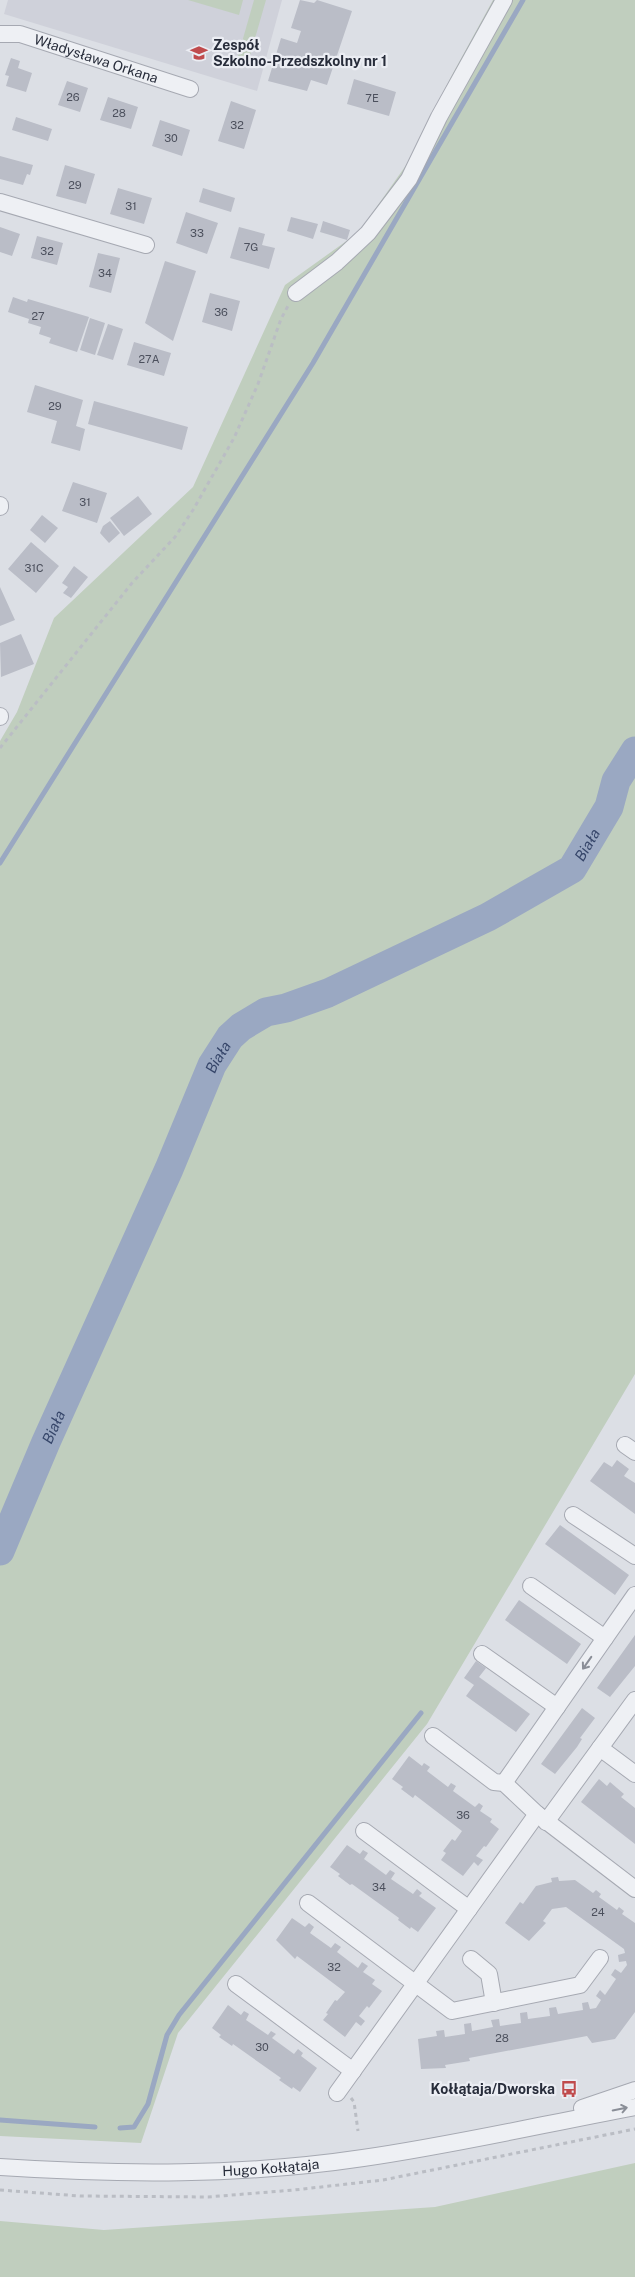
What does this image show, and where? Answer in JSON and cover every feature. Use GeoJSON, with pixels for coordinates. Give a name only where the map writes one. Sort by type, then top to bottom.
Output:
{"type":"FeatureCollection","features":[{"type":"Feature","properties":{"kind":"street"},"geometry":{"type":"LineString","coordinates":[[296,293],[337,262],[368,233],[409,179],[439,116],[504,0]]}},
{"type":"Feature","properties":{"kind":"street","name":"Władysława Orkana"},"geometry":{"type":"LineString","coordinates":[[0,34],[20,34],[190,90]]}},
{"type":"Feature","properties":{"kind":"street"},"geometry":{"type":"LineString","coordinates":[[0,202],[146,245]]}},
{"type":"Feature","properties":{"kind":"street"},"geometry":{"type":"LineString","coordinates":[[573,1515],[635,1556]]}},
{"type":"Feature","properties":{"kind":"street"},"geometry":{"type":"LineString","coordinates":[[530,1586],[605,1638]]}},
{"type":"Feature","properties":{"kind":"street"},"geometry":{"type":"LineString","coordinates":[[504,1783],[635,1595]]}},
{"type":"Feature","properties":{"kind":"street"},"geometry":{"type":"LineString","coordinates":[[482,1654],[557,1706]]}},
{"type":"Feature","properties":{"kind":"street"},"geometry":{"type":"LineString","coordinates":[[339,2090],[469,1909],[541,1818],[600,1748],[635,1700]]}},
{"type":"Feature","properties":{"kind":"street"},"geometry":{"type":"LineString","coordinates":[[433,1736],[494,1782],[504,1783],[541,1818],[635,1889]]}},
{"type":"Feature","properties":{"kind":"street"},"geometry":{"type":"LineString","coordinates":[[600,1748],[635,1774]]}},
{"type":"Feature","properties":{"kind":"street"},"geometry":{"type":"LineString","coordinates":[[364,1831],[469,1909]]}},
{"type":"Feature","properties":{"kind":"street"},"geometry":{"type":"LineString","coordinates":[[308,1903],[452,2011],[580,1985],[600,1958]]}},
{"type":"Feature","properties":{"kind":"street"},"geometry":{"type":"LineString","coordinates":[[471,1959],[489,1974],[494,2003]]}},
{"type":"Feature","properties":{"kind":"street"},"geometry":{"type":"LineString","coordinates":[[236,1984],[353,2071]]}},
{"type":"Feature","properties":{"kind":"street","name":"Hugo Kołłątaja"},"geometry":{"type":"LineString","coordinates":[[538,2125],[635,2090]]}},
{"type":"Feature","properties":{"kind":"street","name":"Hugo Kołłątaja"},"geometry":{"type":"LineString","coordinates":[[0,2167],[141,2173],[283,2168],[422,2149],[635,2107]]}},
{"type":"Feature","properties":{"kind":"path"},"geometry":{"type":"LineString","coordinates":[[0,748],[132,583],[175,537],[193,510],[234,438],[258,384],[281,319],[296,293]]}},
{"type":"Feature","properties":{"kind":"path"},"geometry":{"type":"LineString","coordinates":[[339,2090],[354,2102],[358,2131]]}},
{"type":"Feature","properties":{"kind":"shaded area","name":"Zespół Szkolno-Przedszkolny nr 1"},"geometry":{"type":"Polygon","coordinates":[[[8,0],[282,0],[257,91],[4,14],[8,0]]]}},
{"type":"Feature","properties":{"kind":"green space"},"geometry":{"type":"Polygon","coordinates":[[[188,0],[243,0],[239,15],[188,0]]]}},
{"type":"Feature","properties":{"kind":"green space"},"geometry":{"type":"Polygon","coordinates":[[[254,0],[266,0],[249,59],[238,56],[254,0]]]}},
{"type":"Feature","properties":{"kind":"green space"},"geometry":{"type":"Polygon","coordinates":[[[493,0],[635,0],[635,1374],[427,1724],[178,2033],[141,2143],[0,2136],[0,741],[17,712],[54,618],[193,487],[285,285],[359,232],[409,161],[452,75],[493,0]]]}},
{"type":"Feature","properties":{"kind":"green space"},"geometry":{"type":"Polygon","coordinates":[[[635,2163],[635,2277],[0,2277],[0,2221],[104,2230],[435,2207],[635,2163]]]}},
{"type":"Feature","properties":{"kind":"building"},"geometry":{"type":"Polygon","coordinates":[[[300,0],[314,3],[317,0],[352,11],[327,85],[311,80],[307,91],[268,81],[281,38],[297,43],[301,31],[291,28],[300,0]]]}},
{"type":"Feature","properties":{"kind":"building"},"geometry":{"type":"Polygon","coordinates":[[[11,58],[20,61],[18,68],[32,73],[26,92],[6,86],[9,76],[5,75],[11,58]]]}},
{"type":"Feature","properties":{"kind":"building"},"geometry":{"type":"Polygon","coordinates":[[[354,79],[396,92],[389,116],[347,104],[354,79]]]}},
{"type":"Feature","properties":{"kind":"building"},"geometry":{"type":"Polygon","coordinates":[[[67,81],[88,88],[80,112],[58,105],[67,81]]]}},
{"type":"Feature","properties":{"kind":"building"},"geometry":{"type":"Polygon","coordinates":[[[108,97],[138,107],[131,129],[100,120],[108,97]]]}},
{"type":"Feature","properties":{"kind":"building"},"geometry":{"type":"Polygon","coordinates":[[[231,101],[256,110],[244,149],[218,141],[231,101]]]}},
{"type":"Feature","properties":{"kind":"building"},"geometry":{"type":"Polygon","coordinates":[[[16,117],[52,129],[48,141],[12,130],[16,117]]]}},
{"type":"Feature","properties":{"kind":"building"},"geometry":{"type":"Polygon","coordinates":[[[160,120],[190,130],[182,156],[152,146],[160,120]]]}},
{"type":"Feature","properties":{"kind":"building"},"geometry":{"type":"Polygon","coordinates":[[[0,156],[33,165],[30,175],[27,174],[23,185],[0,179],[0,156]]]}},
{"type":"Feature","properties":{"kind":"building"},"geometry":{"type":"Polygon","coordinates":[[[65,165],[95,174],[86,204],[56,196],[65,165]]]}},
{"type":"Feature","properties":{"kind":"building"},"geometry":{"type":"Polygon","coordinates":[[[118,188],[152,198],[144,224],[110,214],[118,188]]]}},
{"type":"Feature","properties":{"kind":"building"},"geometry":{"type":"Polygon","coordinates":[[[203,188],[235,198],[231,212],[199,202],[203,188]]]}},
{"type":"Feature","properties":{"kind":"building"},"geometry":{"type":"Polygon","coordinates":[[[186,212],[218,223],[207,254],[176,243],[186,212]]]}},
{"type":"Feature","properties":{"kind":"building"},"geometry":{"type":"Polygon","coordinates":[[[291,217],[318,224],[313,239],[287,231],[291,217]]]}},
{"type":"Feature","properties":{"kind":"building"},"geometry":{"type":"Polygon","coordinates":[[[323,221],[350,230],[347,240],[320,232],[323,221]]]}},
{"type":"Feature","properties":{"kind":"building"},"geometry":{"type":"Polygon","coordinates":[[[0,227],[20,234],[12,256],[0,252],[0,227]]]}},
{"type":"Feature","properties":{"kind":"building"},"geometry":{"type":"Polygon","coordinates":[[[239,227],[265,234],[262,245],[275,248],[269,269],[230,258],[239,227]]]}},
{"type":"Feature","properties":{"kind":"building"},"geometry":{"type":"Polygon","coordinates":[[[37,236],[63,243],[57,265],[31,258],[37,236]]]}},
{"type":"Feature","properties":{"kind":"building"},"geometry":{"type":"Polygon","coordinates":[[[98,253],[120,258],[111,293],[89,287],[98,253]]]}},
{"type":"Feature","properties":{"kind":"building"},"geometry":{"type":"Polygon","coordinates":[[[165,261],[196,271],[173,341],[145,323],[165,261]]]}},
{"type":"Feature","properties":{"kind":"building"},"geometry":{"type":"Polygon","coordinates":[[[210,293],[240,301],[232,331],[202,322],[210,293]]]}},
{"type":"Feature","properties":{"kind":"building"},"geometry":{"type":"Polygon","coordinates":[[[13,297],[27,302],[28,299],[89,317],[77,352],[49,343],[51,338],[39,334],[41,327],[28,323],[29,319],[8,312],[13,297]]]}},
{"type":"Feature","properties":{"kind":"building"},"geometry":{"type":"Polygon","coordinates":[[[90,318],[105,323],[95,355],[80,350],[90,318]]]}},
{"type":"Feature","properties":{"kind":"building"},"geometry":{"type":"Polygon","coordinates":[[[108,324],[123,329],[113,360],[97,355],[108,324]]]}},
{"type":"Feature","properties":{"kind":"building"},"geometry":{"type":"Polygon","coordinates":[[[134,342],[171,353],[164,376],[127,365],[134,342]]]}},
{"type":"Feature","properties":{"kind":"building"},"geometry":{"type":"Polygon","coordinates":[[[35,385],[83,400],[76,426],[85,429],[80,451],[51,443],[57,421],[27,412],[35,385]]]}},
{"type":"Feature","properties":{"kind":"building"},"geometry":{"type":"Polygon","coordinates":[[[94,401],[188,427],[182,450],[88,424],[94,401]]]}},
{"type":"Feature","properties":{"kind":"building"},"geometry":{"type":"Polygon","coordinates":[[[73,482],[107,493],[97,523],[62,511],[73,482]]]}},
{"type":"Feature","properties":{"kind":"building"},"geometry":{"type":"Polygon","coordinates":[[[138,496],[152,514],[124,536],[110,518],[138,496]]]}},
{"type":"Feature","properties":{"kind":"building"},"geometry":{"type":"Polygon","coordinates":[[[42,515],[58,528],[45,543],[30,530],[42,515]]]}},
{"type":"Feature","properties":{"kind":"building"},"geometry":{"type":"Polygon","coordinates":[[[110,521],[120,533],[109,543],[100,533],[103,526],[110,521]]]}},
{"type":"Feature","properties":{"kind":"building"},"geometry":{"type":"Polygon","coordinates":[[[31,542],[59,566],[36,593],[8,569],[31,542]]]}},
{"type":"Feature","properties":{"kind":"building"},"geometry":{"type":"Polygon","coordinates":[[[74,566],[88,577],[71,598],[63,593],[68,587],[62,583],[74,566]]]}},
{"type":"Feature","properties":{"kind":"building"},"geometry":{"type":"Polygon","coordinates":[[[0,587],[15,620],[0,626],[0,587]]]}},
{"type":"Feature","properties":{"kind":"building"},"geometry":{"type":"Polygon","coordinates":[[[21,634],[34,664],[1,677],[0,643],[21,634]]]}},
{"type":"Feature","properties":{"kind":"building"},"geometry":{"type":"Polygon","coordinates":[[[617,1460],[629,1469],[624,1476],[635,1483],[635,1514],[590,1481],[604,1462],[612,1467],[617,1460]]]}},
{"type":"Feature","properties":{"kind":"building"},"geometry":{"type":"Polygon","coordinates":[[[560,1525],[629,1575],[615,1595],[545,1544],[560,1525]]]}},
{"type":"Feature","properties":{"kind":"building"},"geometry":{"type":"Polygon","coordinates":[[[519,1600],[581,1644],[567,1664],[505,1620],[519,1600]]]}},
{"type":"Feature","properties":{"kind":"building"},"geometry":{"type":"Polygon","coordinates":[[[635,1635],[635,1666],[610,1697],[597,1688],[635,1635]]]}},
{"type":"Feature","properties":{"kind":"building"},"geometry":{"type":"Polygon","coordinates":[[[476,1661],[486,1668],[479,1677],[530,1714],[516,1732],[466,1696],[474,1685],[464,1678],[476,1661]]]}},
{"type":"Feature","properties":{"kind":"building"},"geometry":{"type":"Polygon","coordinates":[[[582,1708],[595,1718],[580,1738],[582,1739],[577,1747],[555,1774],[541,1764],[582,1708]]]}},
{"type":"Feature","properties":{"kind":"building"},"geometry":{"type":"Polygon","coordinates":[[[409,1756],[422,1766],[424,1763],[430,1767],[427,1771],[448,1787],[451,1783],[456,1786],[453,1791],[475,1807],[479,1803],[483,1806],[480,1811],[492,1819],[490,1822],[499,1829],[486,1847],[484,1846],[476,1856],[483,1860],[478,1866],[474,1862],[463,1876],[441,1860],[446,1853],[443,1851],[452,1839],[455,1841],[462,1831],[415,1795],[413,1798],[392,1779],[409,1756]]]}},
{"type":"Feature","properties":{"kind":"building"},"geometry":{"type":"Polygon","coordinates":[[[599,1779],[607,1786],[610,1782],[624,1794],[621,1797],[635,1808],[635,1844],[581,1802],[599,1779]]]}},
{"type":"Feature","properties":{"kind":"building"},"geometry":{"type":"Polygon","coordinates":[[[347,1845],[360,1854],[363,1850],[368,1853],[364,1859],[386,1875],[390,1870],[395,1873],[391,1879],[413,1894],[417,1889],[422,1893],[419,1896],[436,1908],[418,1932],[411,1927],[410,1929],[398,1920],[399,1918],[352,1884],[350,1885],[330,1867],[347,1845]]]}},
{"type":"Feature","properties":{"kind":"building"},"geometry":{"type":"Polygon","coordinates":[[[558,1877],[559,1881],[575,1880],[593,1893],[596,1890],[601,1894],[599,1897],[617,1910],[619,1907],[624,1911],[622,1914],[635,1923],[635,2012],[615,2039],[592,2043],[587,2036],[469,2058],[470,2061],[445,2065],[446,2068],[421,2069],[418,2039],[437,2036],[436,2031],[444,2030],[445,2037],[465,2034],[464,2024],[471,2023],[472,2031],[493,2027],[491,2020],[499,2019],[500,2026],[521,2023],[520,2013],[527,2012],[528,2019],[550,2016],[549,2008],[556,2007],[558,2014],[583,2010],[582,2003],[588,2002],[590,2009],[596,2008],[601,2000],[596,1996],[600,1990],[605,1995],[616,1979],[611,1975],[615,1969],[621,1973],[627,1965],[626,1961],[619,1962],[618,1955],[625,1953],[624,1949],[566,1907],[552,1909],[543,1921],[546,1923],[529,1941],[505,1923],[520,1902],[523,1904],[536,1886],[552,1882],[551,1878],[558,1877]]]}},
{"type":"Feature","properties":{"kind":"building"},"geometry":{"type":"Polygon","coordinates":[[[292,1918],[305,1927],[309,1923],[314,1927],[310,1933],[331,1948],[335,1943],[341,1947],[337,1952],[358,1968],[362,1962],[368,1966],[363,1972],[375,1980],[372,1984],[382,1991],[369,2008],[367,2006],[359,2016],[365,2021],[361,2026],[356,2022],[345,2037],[323,2020],[335,2000],[337,2001],[345,1992],[297,1956],[295,1959],[276,1940],[292,1918]]]}},
{"type":"Feature","properties":{"kind":"building"},"geometry":{"type":"Polygon","coordinates":[[[228,2005],[241,2015],[244,2011],[249,2014],[246,2020],[268,2035],[271,2031],[276,2034],[272,2038],[294,2054],[298,2049],[303,2053],[301,2056],[317,2068],[300,2092],[279,2080],[281,2078],[233,2044],[232,2046],[219,2037],[221,2035],[212,2028],[228,2005]]]}},
{"type":"Feature","properties":{"kind":"waterway"},"geometry":{"type":"LineString","coordinates":[[0,863],[313,363],[523,0]]}},
{"type":"Feature","properties":{"kind":"waterway","name":"Biała"},"geometry":{"type":"LineString","coordinates":[[0,1551],[46,1442],[169,1169],[212,1065],[230,1037],[241,1027],[266,1012],[286,1008],[328,993],[488,917],[572,869],[609,807],[616,781],[635,751]]}},
{"type":"Feature","properties":{"kind":"waterway"},"geometry":{"type":"LineString","coordinates":[[120,2128],[134,2127],[148,2104],[167,2035],[179,2015],[421,1713]]}},
{"type":"Feature","properties":{"kind":"waterway"},"geometry":{"type":"LineString","coordinates":[[0,2120],[95,2127]]}},
{"type":"Feature","properties":{"kind":"place","name":"Zespół Szkolno-Przedszkolny nr 1"},"geometry":{"type":"Point","coordinates":[199,53]}},
{"type":"Feature","properties":{"kind":"place","name":"Kołłątaja/Dworska"},"geometry":{"type":"Point","coordinates":[569,2089]}}]}
